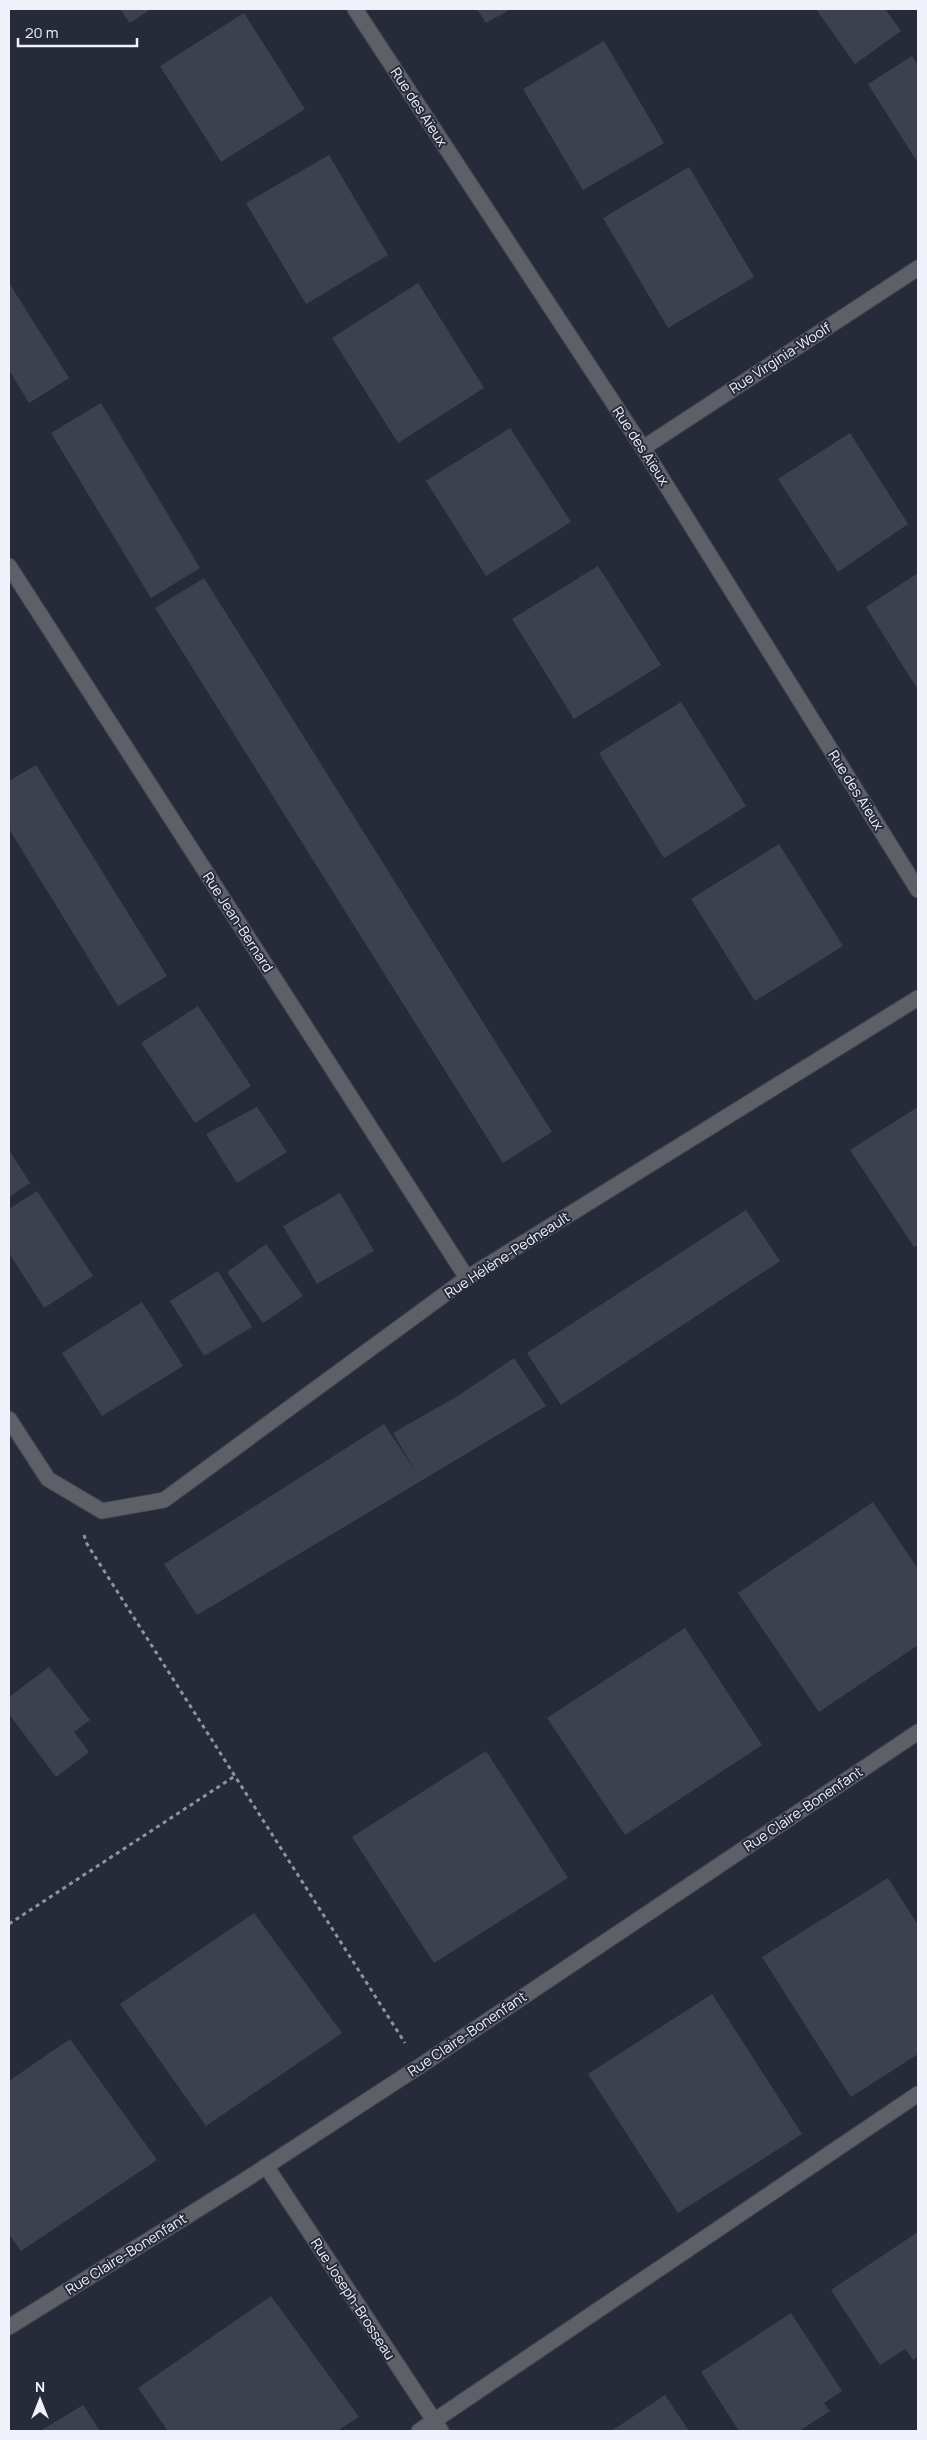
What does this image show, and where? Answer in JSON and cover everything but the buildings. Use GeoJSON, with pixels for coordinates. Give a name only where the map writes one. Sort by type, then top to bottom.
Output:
{"type":"FeatureCollection","features":[{"type":"Feature","properties":{"kind":"street","name":"Rue des Aïeux"},"geometry":{"type":"LineString","coordinates":[[355,9],[643,448],[918,890]]}},
{"type":"Feature","properties":{"kind":"street","name":"Rue Virginia-Woolf"},"geometry":{"type":"LineString","coordinates":[[643,448],[918,268]]}},
{"type":"Feature","properties":{"kind":"street","name":"Rue Jean-Bernard"},"geometry":{"type":"LineString","coordinates":[[9,566],[467,1278]]}},
{"type":"Feature","properties":{"kind":"street","name":"Rue Hélène-Pedneault"},"geometry":{"type":"LineString","coordinates":[[70,1492],[102,1511],[164,1500],[467,1278],[918,998]]}},
{"type":"Feature","properties":{"kind":"street"},"geometry":{"type":"LineString","coordinates":[[9,1419],[48,1479],[70,1492]]}},
{"type":"Feature","properties":{"kind":"street","name":"Rue Claire-Bonenfant"},"geometry":{"type":"LineString","coordinates":[[9,2327],[266,2166],[420,2066],[918,1732]]}},
{"type":"Feature","properties":{"kind":"street"},"geometry":{"type":"LineString","coordinates":[[419,2431],[437,2426],[918,2094]]}},
{"type":"Feature","properties":{"kind":"street","name":"Rue Joseph-Brosseau"},"geometry":{"type":"LineString","coordinates":[[266,2166],[437,2426]]}},
{"type":"Feature","properties":{"kind":"path"},"geometry":{"type":"LineString","coordinates":[[70,1492],[87,1544],[420,2066]]}},
{"type":"Feature","properties":{"kind":"path"},"geometry":{"type":"LineString","coordinates":[[9,1924],[235,1776]]}}]}
